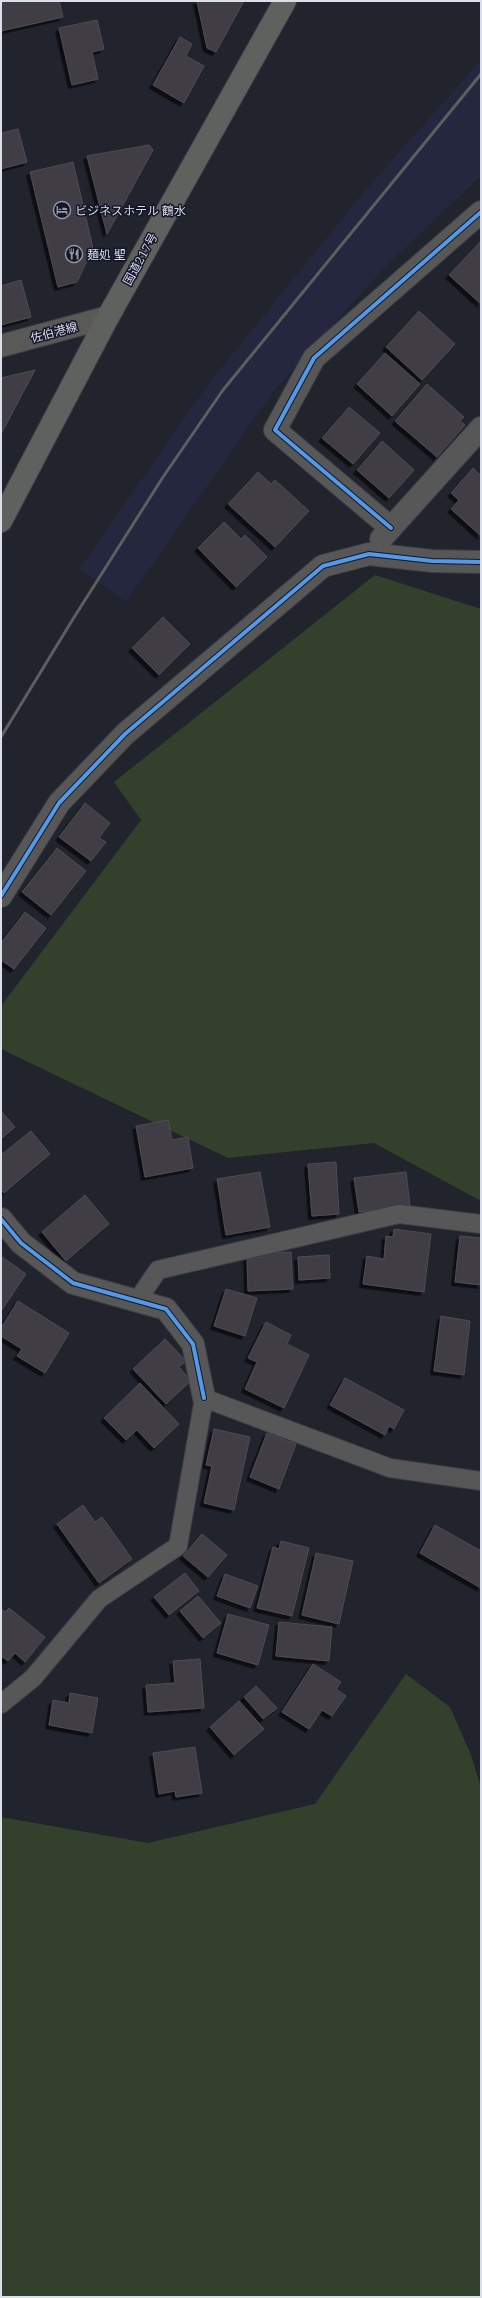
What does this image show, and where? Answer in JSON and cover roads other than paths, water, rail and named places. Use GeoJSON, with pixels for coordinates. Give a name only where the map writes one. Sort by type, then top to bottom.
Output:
{"type":"FeatureCollection","features":[{"type":"Feature","properties":{"kind":"highway","name":"国道217号"},"geometry":{"type":"LineString","coordinates":[[1,521],[108,317],[285,1]]}},
{"type":"Feature","properties":{"kind":"main road","name":"佐伯港線"},"geometry":{"type":"LineString","coordinates":[[1,346],[108,317]]}},
{"type":"Feature","properties":{"kind":"street"},"geometry":{"type":"LineString","coordinates":[[391,528],[276,430],[314,358],[481,212]]}},
{"type":"Feature","properties":{"kind":"street"},"geometry":{"type":"LineString","coordinates":[[369,554],[481,428]]}},
{"type":"Feature","properties":{"kind":"street"},"geometry":{"type":"LineString","coordinates":[[1,896],[59,803],[125,734],[323,566],[369,554],[432,561],[481,562]]}},
{"type":"Feature","properties":{"kind":"street"},"geometry":{"type":"LineString","coordinates":[[1,1219],[21,1243],[73,1283],[166,1309],[193,1344],[204,1398]]}},
{"type":"Feature","properties":{"kind":"lane"},"geometry":{"type":"LineString","coordinates":[[137,1301],[158,1270],[400,1214],[481,1224]]}},
{"type":"Feature","properties":{"kind":"lane"},"geometry":{"type":"LineString","coordinates":[[1,1704],[33,1678],[99,1599],[178,1546],[204,1398],[390,1468],[481,1481]]}},
{"type":"Feature","properties":{"kind":"railway"},"geometry":{"type":"LineString","coordinates":[[1,737],[73,619],[163,477],[223,390],[481,74]]}},
{"type":"Feature","properties":{"kind":"place","name":"ビジネスホテル 鶴水"},"geometry":{"type":"Point","coordinates":[62,210]}},
{"type":"Feature","properties":{"kind":"place","name":"麺処 聖"},"geometry":{"type":"Point","coordinates":[74,254]}}]}
